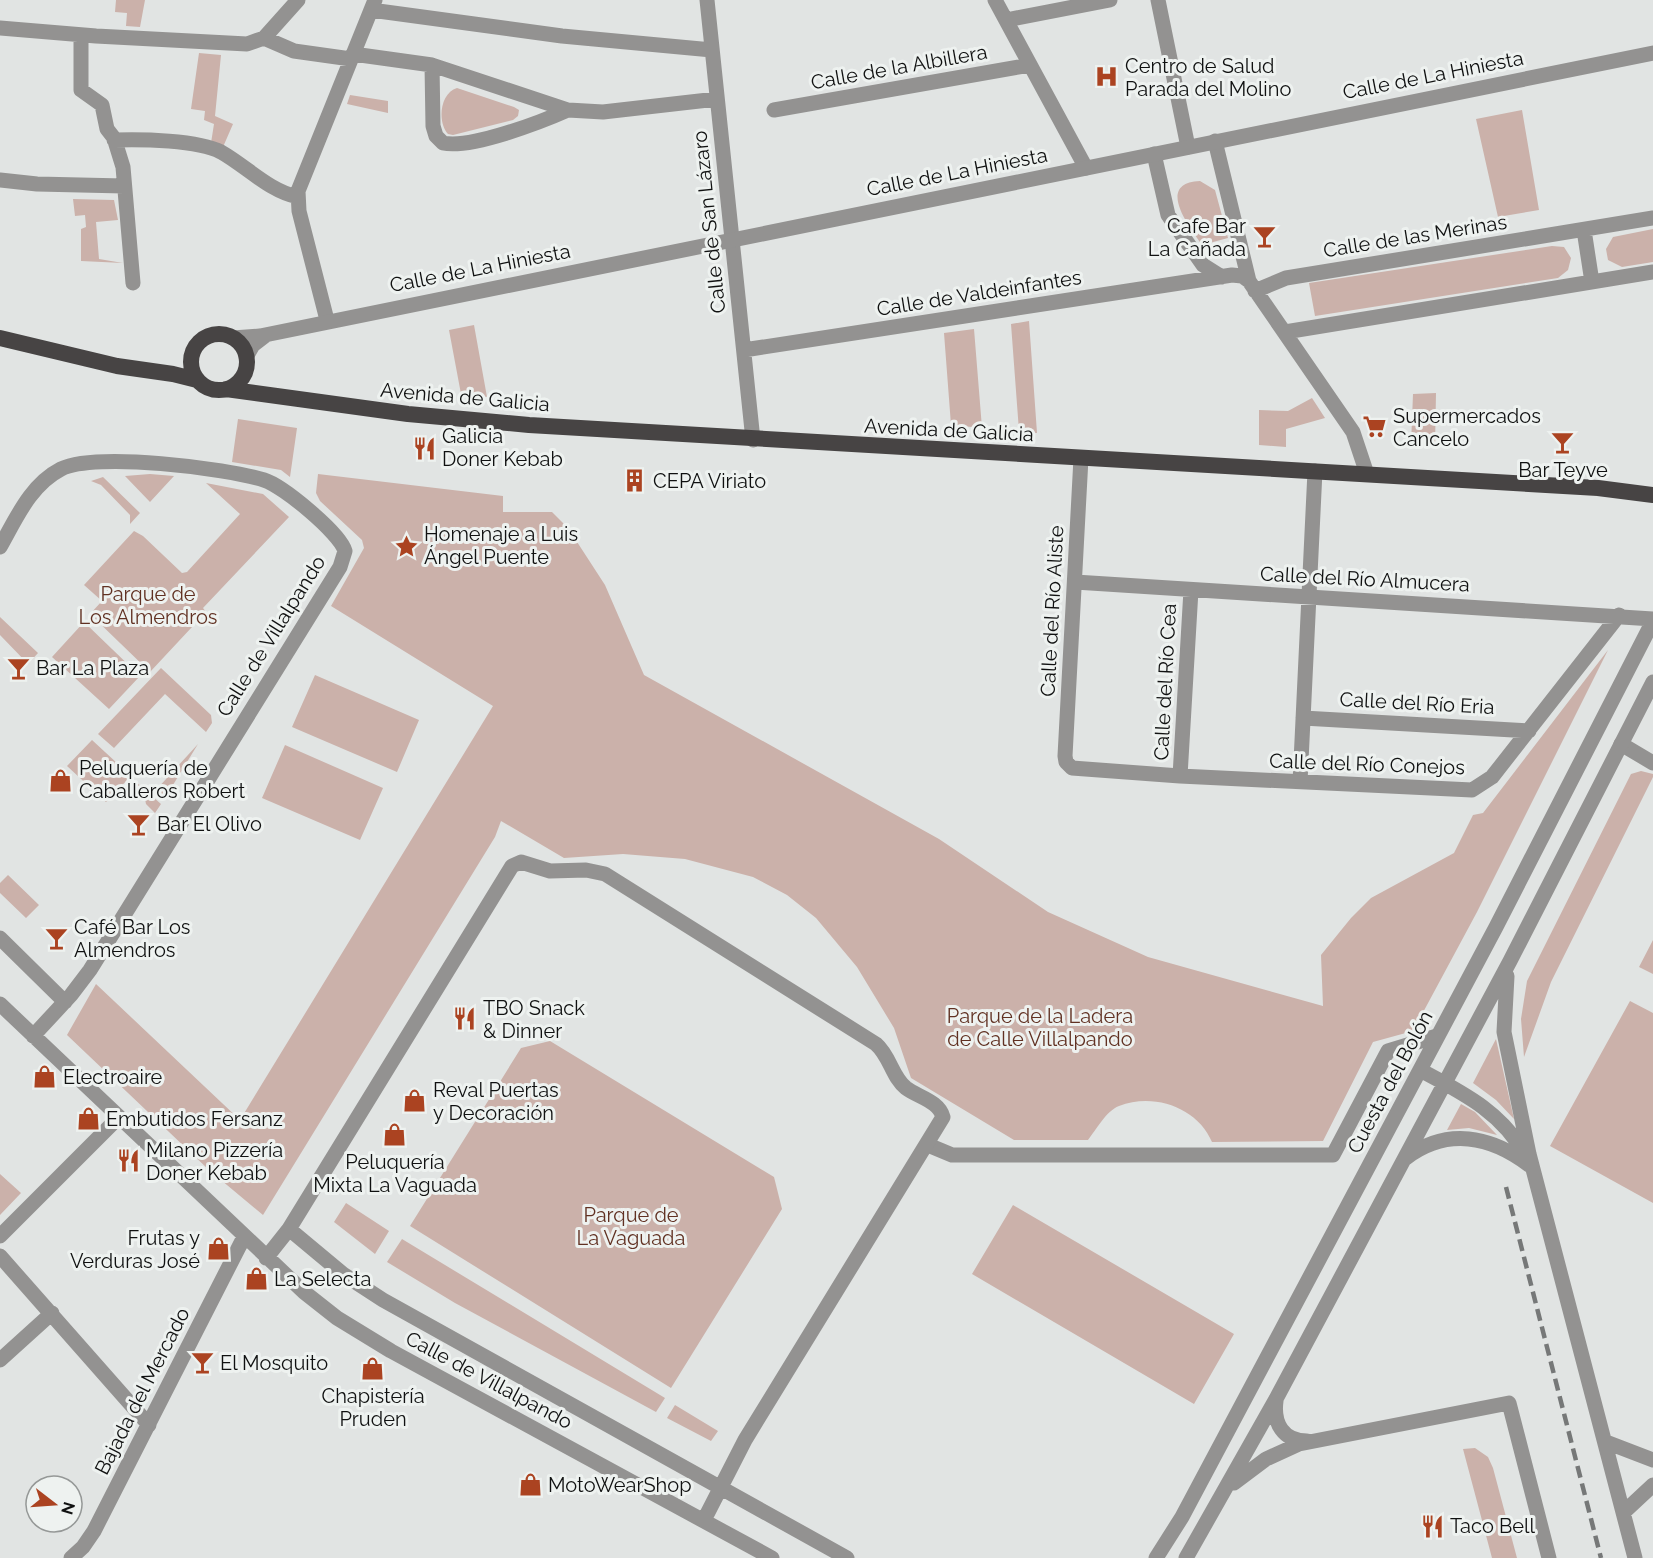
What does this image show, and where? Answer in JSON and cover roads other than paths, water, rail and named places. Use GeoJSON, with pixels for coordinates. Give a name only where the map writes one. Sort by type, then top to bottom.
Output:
{"type":"FeatureCollection","features":[{"type":"Feature","properties":{"kind":"highway"},"geometry":{"type":"LineString","coordinates":[[197,380],[191,366],[193,351],[197,344],[218,334],[233,338],[242,346],[250,381],[264,393]]}},
{"type":"Feature","properties":{"kind":"highway"},"geometry":{"type":"LineString","coordinates":[[0,338],[117,366],[197,380],[210,389],[225,389],[239,382],[246,363]]}},
{"type":"Feature","properties":{"kind":"highway"},"geometry":{"type":"LineString","coordinates":[[147,370],[170,366],[193,351]]}},
{"type":"Feature","properties":{"kind":"highway","name":"Avenida de Galicia"},"geometry":{"type":"LineString","coordinates":[[225,389],[460,420],[753,440],[1368,474],[1633,491],[1653,495]]}},
{"type":"Feature","properties":{"kind":"highway","name":"Avenida de Galicia"},"geometry":{"type":"LineString","coordinates":[[1633,491],[1653,503]]}},
{"type":"Feature","properties":{"kind":"street"},"geometry":{"type":"LineString","coordinates":[[0,28],[81,35],[255,43],[264,38],[298,0]]}},
{"type":"Feature","properties":{"kind":"street","name":"Calle de San Lázaro"},"geometry":{"type":"LineString","coordinates":[[707,0],[753,440]]}},
{"type":"Feature","properties":{"kind":"street"},"geometry":{"type":"LineString","coordinates":[[995,0],[1086,168]]}},
{"type":"Feature","properties":{"kind":"street"},"geometry":{"type":"LineString","coordinates":[[1006,20],[1110,0]]}},
{"type":"Feature","properties":{"kind":"street"},"geometry":{"type":"LineString","coordinates":[[1158,0],[1188,147]]}},
{"type":"Feature","properties":{"kind":"street"},"geometry":{"type":"LineString","coordinates":[[327,320],[298,197],[302,179],[373,5],[562,36],[712,50]]}},
{"type":"Feature","properties":{"kind":"street"},"geometry":{"type":"LineString","coordinates":[[81,35],[81,90],[101,103],[108,129],[123,167],[133,283]]}},
{"type":"Feature","properties":{"kind":"street"},"geometry":{"type":"LineString","coordinates":[[264,38],[294,51],[432,64],[568,110],[603,112],[717,99]]}},
{"type":"Feature","properties":{"kind":"street","name":"Calle de La Hiniesta"},"geometry":{"type":"LineString","coordinates":[[233,338],[269,334],[327,320],[1653,53]]}},
{"type":"Feature","properties":{"kind":"street"},"geometry":{"type":"LineString","coordinates":[[432,64],[433,126],[435,136],[443,143],[455,144],[516,131],[568,110]]}},
{"type":"Feature","properties":{"kind":"street","name":"Calle de la Albillera"},"geometry":{"type":"LineString","coordinates":[[774,110],[1030,65]]}},
{"type":"Feature","properties":{"kind":"street"},"geometry":{"type":"LineString","coordinates":[[114,140],[161,141],[218,150],[280,190],[298,197]]}},
{"type":"Feature","properties":{"kind":"street"},"geometry":{"type":"LineString","coordinates":[[1215,141],[1252,286],[1353,432],[1368,474]]}},
{"type":"Feature","properties":{"kind":"street"},"geometry":{"type":"LineString","coordinates":[[1154,154],[1168,215],[1203,265],[1221,277],[1252,286]]}},
{"type":"Feature","properties":{"kind":"street"},"geometry":{"type":"LineString","coordinates":[[0,180],[37,184],[124,186]]}},
{"type":"Feature","properties":{"kind":"street","name":"Calle de las Merinas"},"geometry":{"type":"LineString","coordinates":[[1252,286],[1286,278],[1653,218]]}},
{"type":"Feature","properties":{"kind":"street"},"geometry":{"type":"LineString","coordinates":[[1584,230],[1592,282]]}},
{"type":"Feature","properties":{"kind":"street"},"geometry":{"type":"LineString","coordinates":[[1286,332],[1653,272]]}},
{"type":"Feature","properties":{"kind":"street","name":"Calle de Valdeinfantes"},"geometry":{"type":"LineString","coordinates":[[744,350],[1221,277]]}},
{"type":"Feature","properties":{"kind":"street"},"geometry":{"type":"LineString","coordinates":[[246,363],[258,340],[269,334]]}},
{"type":"Feature","properties":{"kind":"street","name":"Calle del Río Aliste"},"geometry":{"type":"LineString","coordinates":[[1068,766],[1065,756],[1081,458]]}},
{"type":"Feature","properties":{"kind":"street","name":"Calle de Villalpando"},"geometry":{"type":"LineString","coordinates":[[0,547],[30,495],[41,482],[60,470],[82,464],[167,463],[270,482],[337,536],[345,551],[340,567],[90,970],[65,1002],[33,1036]]}},
{"type":"Feature","properties":{"kind":"street"},"geometry":{"type":"LineString","coordinates":[[1300,782],[1315,471]]}},
{"type":"Feature","properties":{"kind":"street","name":"Calle del Río Almucera"},"geometry":{"type":"LineString","coordinates":[[1075,582],[1619,615],[1653,620]]}},
{"type":"Feature","properties":{"kind":"street","name":"Calle del Río Cea"},"geometry":{"type":"LineString","coordinates":[[1180,776],[1191,590]]}},
{"type":"Feature","properties":{"kind":"street","name":"Calle del Río Conejos"},"geometry":{"type":"LineString","coordinates":[[1068,766],[1079,770],[1472,790],[1492,777],[1619,615]]}},
{"type":"Feature","properties":{"kind":"street","name":"Cuesta del Bolón"},"geometry":{"type":"LineString","coordinates":[[1156,1558],[1182,1517],[1420,1070],[1653,620]]}},
{"type":"Feature","properties":{"kind":"street"},"geometry":{"type":"LineString","coordinates":[[1186,1558],[1222,1498],[1404,1160],[1510,961],[1653,682]]}},
{"type":"Feature","properties":{"kind":"street","name":"Calle del Río Eria"},"geometry":{"type":"LineString","coordinates":[[1303,718],[1529,731]]}},
{"type":"Feature","properties":{"kind":"street"},"geometry":{"type":"LineString","coordinates":[[1621,744],[1653,763]]}},
{"type":"Feature","properties":{"kind":"street"},"geometry":{"type":"LineString","coordinates":[[266,1258],[289,1229],[507,871],[521,862],[550,871],[586,870],[605,874],[876,1044],[886,1054],[903,1084],[940,1109],[942,1121],[746,1440],[704,1520]]}},
{"type":"Feature","properties":{"kind":"street"},"geometry":{"type":"LineString","coordinates":[[0,938],[65,1002]]}},
{"type":"Feature","properties":{"kind":"street"},"geometry":{"type":"LineString","coordinates":[[1510,961],[1505,988],[1504,1032],[1532,1167],[1635,1558]]}},
{"type":"Feature","properties":{"kind":"street","name":"Calle de Villalpando"},"geometry":{"type":"LineString","coordinates":[[0,1004],[266,1258],[321,1306],[358,1332],[772,1558]]}},
{"type":"Feature","properties":{"kind":"street"},"geometry":{"type":"LineString","coordinates":[[928,1144],[952,1155],[1333,1155],[1388,1050],[1437,1036]]}},
{"type":"Feature","properties":{"kind":"street"},"geometry":{"type":"LineString","coordinates":[[1420,1070],[1477,1101],[1496,1116],[1517,1141],[1532,1167]]}},
{"type":"Feature","properties":{"kind":"street"},"geometry":{"type":"LineString","coordinates":[[0,1236],[118,1118]]}},
{"type":"Feature","properties":{"kind":"street"},"geometry":{"type":"LineString","coordinates":[[1404,1160],[1423,1147],[1442,1140],[1467,1137],[1501,1148],[1532,1167]]}},
{"type":"Feature","properties":{"kind":"street","name":"Calle de Villalpando"},"geometry":{"type":"LineString","coordinates":[[289,1229],[336,1268],[383,1300],[847,1558]]}},
{"type":"Feature","properties":{"kind":"street","name":"Bajada del Mercado"},"geometry":{"type":"LineString","coordinates":[[70,1558],[83,1547],[94,1531],[244,1237]]}},
{"type":"Feature","properties":{"kind":"street"},"geometry":{"type":"LineString","coordinates":[[0,1256],[149,1425]]}},
{"type":"Feature","properties":{"kind":"street"},"geometry":{"type":"LineString","coordinates":[[0,1360],[52,1313]]}},
{"type":"Feature","properties":{"kind":"street"},"geometry":{"type":"LineString","coordinates":[[1276,1399],[1275,1414],[1284,1434],[1292,1439],[1313,1441]]}},
{"type":"Feature","properties":{"kind":"street"},"geometry":{"type":"LineString","coordinates":[[1222,1498],[1241,1477],[1266,1459],[1288,1448],[1313,1441],[1509,1403],[1549,1558]]}},
{"type":"Feature","properties":{"kind":"street"},"geometry":{"type":"LineString","coordinates":[[1606,1442],[1653,1460]]}},
{"type":"Feature","properties":{"kind":"street"},"geometry":{"type":"LineString","coordinates":[[1624,1512],[1653,1485]]}},
{"type":"Feature","properties":{"kind":"railway"},"geometry":{"type":"LineString","coordinates":[[1506,1187],[1601,1558]]}},
{"type":"Feature","properties":{"kind":"place","name":"Centro de Salud Parada del Molino"},"geometry":{"type":"Point","coordinates":[1107,77]}},
{"type":"Feature","properties":{"kind":"place","name":"Cafe Bar La Cañada"},"geometry":{"type":"Point","coordinates":[1264,237]}},
{"type":"Feature","properties":{"kind":"place","name":"Supermercados Cancelo"},"geometry":{"type":"Point","coordinates":[1375,427]}},
{"type":"Feature","properties":{"kind":"place","name":"Bar Teyve"},"geometry":{"type":"Point","coordinates":[1563,442]}},
{"type":"Feature","properties":{"kind":"place","name":"Galicia Doner Kebab"},"geometry":{"type":"Point","coordinates":[424,448]}},
{"type":"Feature","properties":{"kind":"place","name":"CEPA Viriato"},"geometry":{"type":"Point","coordinates":[635,481]}},
{"type":"Feature","properties":{"kind":"place","name":"Homenaje a Luis Ángel Puente"},"geometry":{"type":"Point","coordinates":[406,546]}},
{"type":"Feature","properties":{"kind":"place","name":"Bar La Plaza"},"geometry":{"type":"Point","coordinates":[18,668]}},
{"type":"Feature","properties":{"kind":"place","name":"Peluquería de Caballeros Robert"},"geometry":{"type":"Point","coordinates":[61,780]}},
{"type":"Feature","properties":{"kind":"place","name":"Bar El Olivo"},"geometry":{"type":"Point","coordinates":[139,824]}},
{"type":"Feature","properties":{"kind":"place","name":"Café Bar Los Almendros"},"geometry":{"type":"Point","coordinates":[56,938]}},
{"type":"Feature","properties":{"kind":"place","name":"TBO Snack & Dinner"},"geometry":{"type":"Point","coordinates":[465,1019]}},
{"type":"Feature","properties":{"kind":"place","name":"Electroaire"},"geometry":{"type":"Point","coordinates":[45,1077]}},
{"type":"Feature","properties":{"kind":"place","name":"Reval Puertas y Decoración"},"geometry":{"type":"Point","coordinates":[415,1101]}},
{"type":"Feature","properties":{"kind":"place","name":"Embutidos Fersanz"},"geometry":{"type":"Point","coordinates":[88,1119]}},
{"type":"Feature","properties":{"kind":"place","name":"Peluquería Mixta La Vaguada"},"geometry":{"type":"Point","coordinates":[395,1135]}},
{"type":"Feature","properties":{"kind":"place","name":"Milano Pizzería Doner Kebab"},"geometry":{"type":"Point","coordinates":[128,1161]}},
{"type":"Feature","properties":{"kind":"place","name":"Frutas y Verduras José"},"geometry":{"type":"Point","coordinates":[218,1249]}},
{"type":"Feature","properties":{"kind":"place","name":"La Selecta"},"geometry":{"type":"Point","coordinates":[256,1279]}},
{"type":"Feature","properties":{"kind":"place","name":"El Mosquito"},"geometry":{"type":"Point","coordinates":[202,1363]}},
{"type":"Feature","properties":{"kind":"place","name":"Chapistería Pruden"},"geometry":{"type":"Point","coordinates":[373,1369]}},
{"type":"Feature","properties":{"kind":"place","name":"MotoWearShop"},"geometry":{"type":"Point","coordinates":[530,1485]}},
{"type":"Feature","properties":{"kind":"place","name":"Taco Bell"},"geometry":{"type":"Point","coordinates":[1432,1526]}},
{"type":"Feature","properties":{"kind":"park label","name":"Parque de Los Almendros"},"geometry":{"type":"Point","coordinates":[148,606]}},
{"type":"Feature","properties":{"kind":"park label","name":"Parque de la Ladera de Calle Villalpando"},"geometry":{"type":"Point","coordinates":[1040,1028]}},
{"type":"Feature","properties":{"kind":"park label","name":"Parque de La Vaguada"},"geometry":{"type":"Point","coordinates":[631,1226]}}]}
